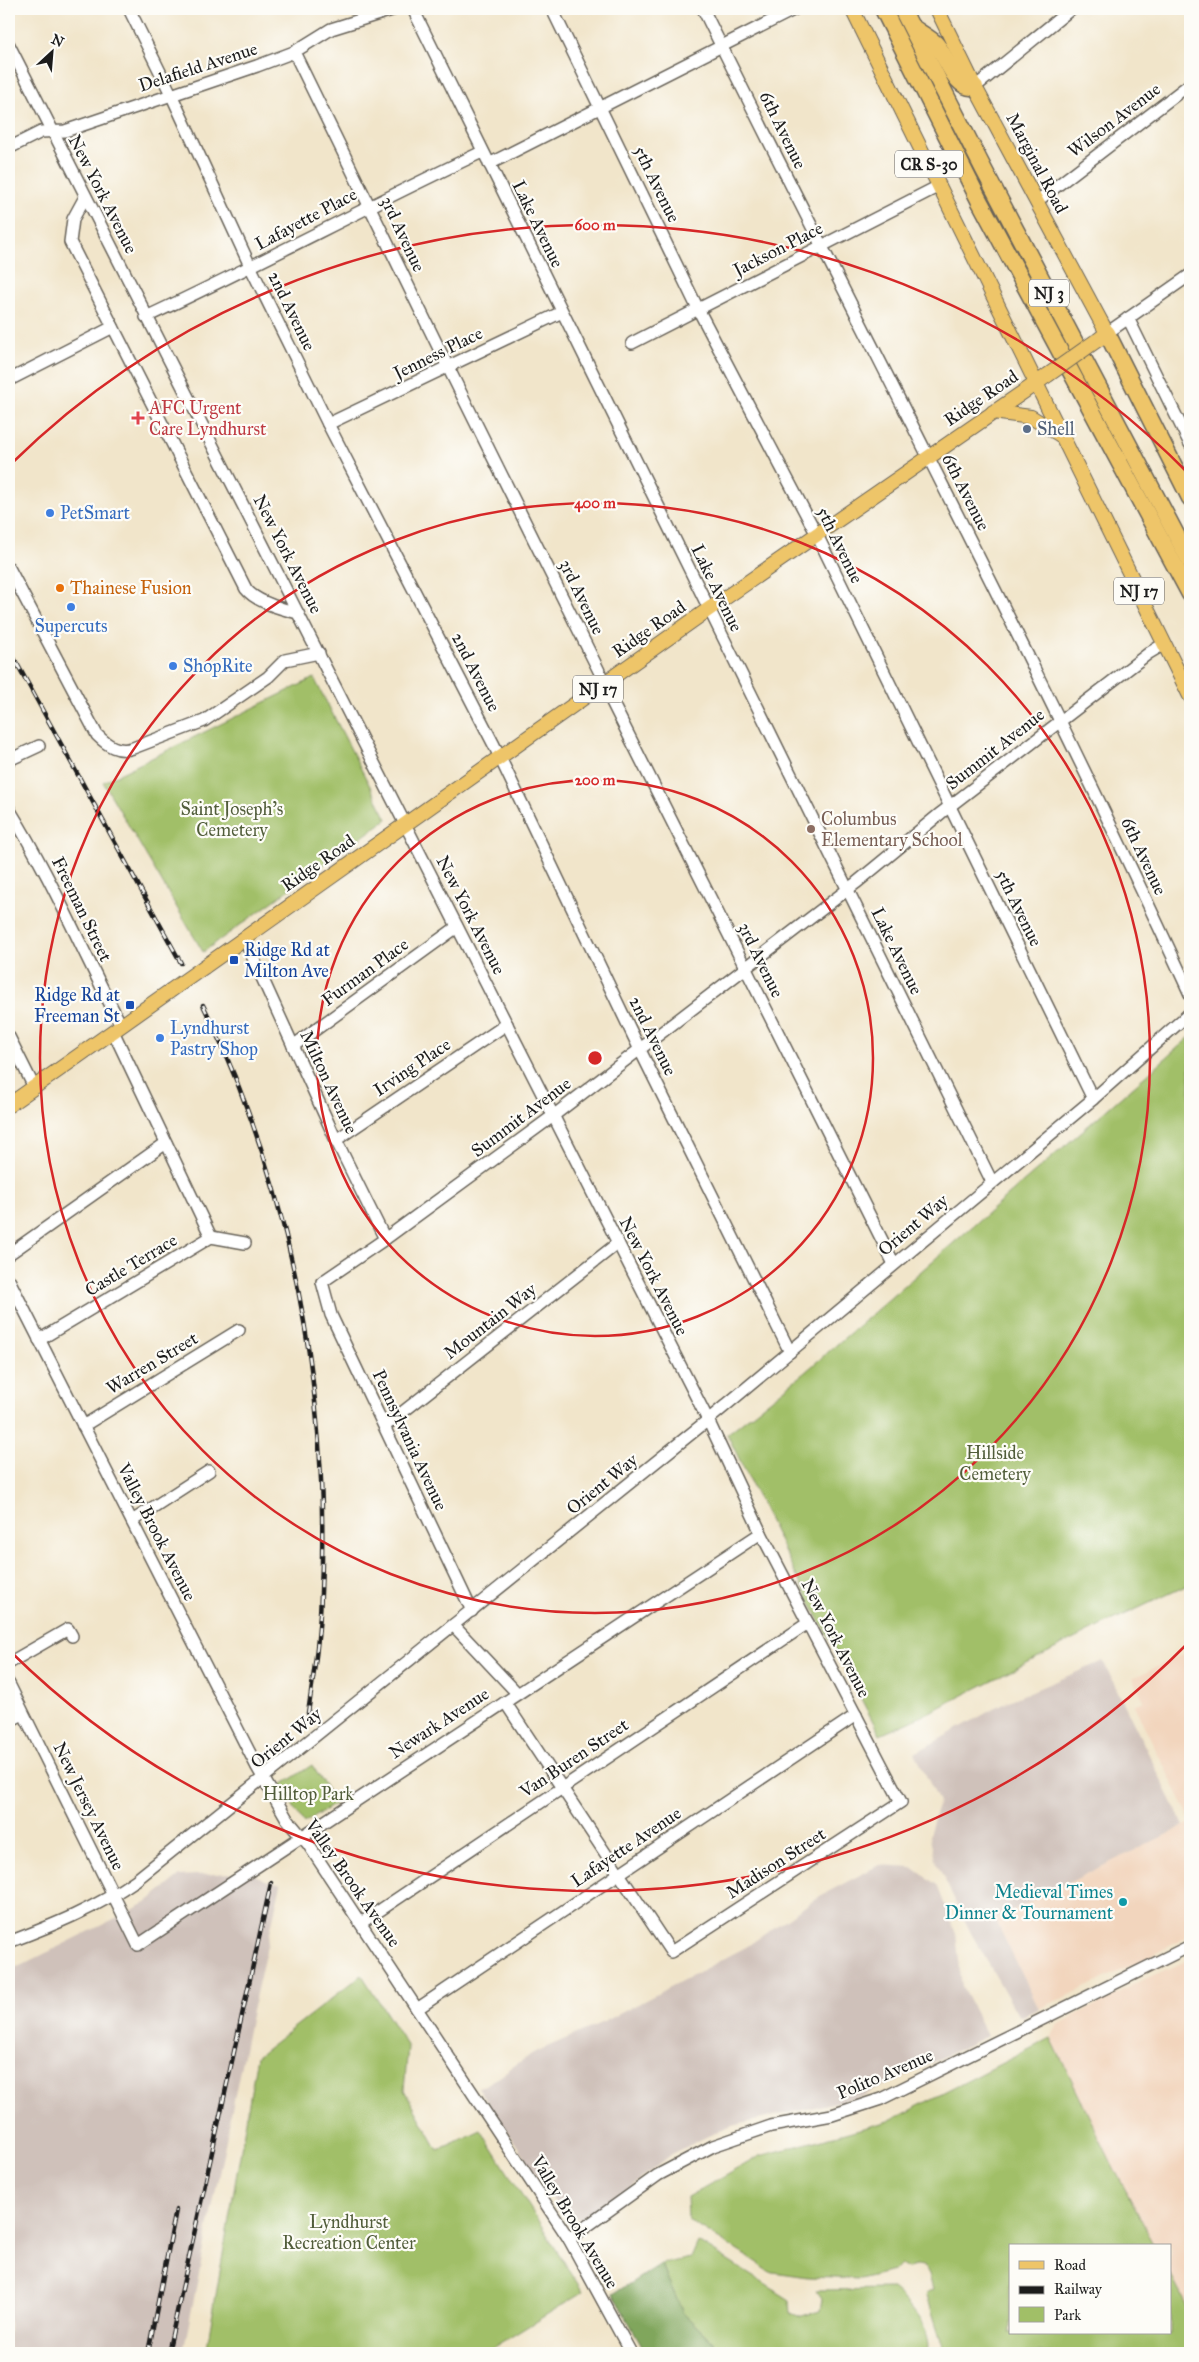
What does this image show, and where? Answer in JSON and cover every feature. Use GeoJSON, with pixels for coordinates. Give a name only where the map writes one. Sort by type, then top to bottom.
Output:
{"type":"FeatureCollection","features":[{"type":"Feature","properties":{"kind":"highway","name":"NJ 3"},"geometry":{"type":"LineString","coordinates":[[882,9],[979,200],[1190,594]]}},
{"type":"Feature","properties":{"kind":"highway","name":"NJ 3"},"geometry":{"type":"LineString","coordinates":[[902,9],[1190,561]]}},
{"type":"Feature","properties":{"kind":"highway"},"geometry":{"type":"LineString","coordinates":[[909,25],[936,44],[964,85],[975,87]]}},
{"type":"Feature","properties":{"kind":"highway"},"geometry":{"type":"LineString","coordinates":[[1101,337],[1190,498]]}},
{"type":"Feature","properties":{"kind":"main road","name":"CR S-30"},"geometry":{"type":"LineString","coordinates":[[852,9],[939,186],[1042,379]]}},
{"type":"Feature","properties":{"kind":"main road","name":"Marginal Road"},"geometry":{"type":"LineString","coordinates":[[937,9],[975,87],[1036,202],[1101,337]]}},
{"type":"Feature","properties":{"kind":"main road","name":"Ridge Road"},"geometry":{"type":"LineString","coordinates":[[9,1105],[709,609],[1101,337]]}},
{"type":"Feature","properties":{"kind":"main road","name":"NJ 17"},"geometry":{"type":"LineString","coordinates":[[1042,379],[1063,436],[1190,696]]}},
{"type":"Feature","properties":{"kind":"main road"},"geometry":{"type":"LineString","coordinates":[[993,412],[1031,417],[1063,436]]}},
{"type":"Feature","properties":{"kind":"street","name":"2nd Avenue"},"geometry":{"type":"LineString","coordinates":[[129,9],[171,94],[251,268],[328,424],[500,758],[640,1050],[790,1352]]}},
{"type":"Feature","properties":{"kind":"street","name":"Delafield Avenue"},"geometry":{"type":"LineString","coordinates":[[9,148],[41,132],[65,131],[257,66],[294,52],[331,29],[395,9]]}},
{"type":"Feature","properties":{"kind":"street","name":"Lake Avenue"},"geometry":{"type":"LineString","coordinates":[[413,9],[992,1182]]}},
{"type":"Feature","properties":{"kind":"street","name":"5th Avenue"},"geometry":{"type":"LineString","coordinates":[[552,9],[698,309],[817,535],[1093,1099]]}},
{"type":"Feature","properties":{"kind":"street","name":"6th Avenue"},"geometry":{"type":"LineString","coordinates":[[703,9],[820,247],[928,456],[1060,720],[1190,994]]}},
{"type":"Feature","properties":{"kind":"street"},"geometry":{"type":"LineString","coordinates":[[489,164],[795,9]]}},
{"type":"Feature","properties":{"kind":"street"},"geometry":{"type":"LineString","coordinates":[[975,87],[1071,9]]}},
{"type":"Feature","properties":{"kind":"street","name":"New York Avenue"},"geometry":{"type":"LineString","coordinates":[[9,45],[708,1420],[761,1533],[901,1802]]}},
{"type":"Feature","properties":{"kind":"street","name":"3rd Avenue"},"geometry":{"type":"LineString","coordinates":[[294,52],[604,684],[894,1264]]}},
{"type":"Feature","properties":{"kind":"street","name":"Wilson Avenue"},"geometry":{"type":"LineString","coordinates":[[1036,202],[1190,84]]}},
{"type":"Feature","properties":{"kind":"street","name":"Lafayette Place"},"geometry":{"type":"LineString","coordinates":[[146,317],[251,268],[370,206],[482,152]]}},
{"type":"Feature","properties":{"kind":"street","name":"Jackson Place"},"geometry":{"type":"LineString","coordinates":[[632,343],[939,186]]}},
{"type":"Feature","properties":{"kind":"street"},"geometry":{"type":"LineString","coordinates":[[85,197],[73,219],[70,242],[246,589],[250,594],[274,605],[298,612]]}},
{"type":"Feature","properties":{"kind":"street","name":"Ridge Road"},"geometry":{"type":"LineString","coordinates":[[1101,337],[1190,275]]}},
{"type":"Feature","properties":{"kind":"street","name":"Jenness Place"},"geometry":{"type":"LineString","coordinates":[[328,424],[562,312]]}},
{"type":"Feature","properties":{"kind":"street"},"geometry":{"type":"LineString","coordinates":[[1128,318],[1190,441]]}},
{"type":"Feature","properties":{"kind":"street"},"geometry":{"type":"LineString","coordinates":[[9,380],[113,326]]}},
{"type":"Feature","properties":{"kind":"street"},"geometry":{"type":"LineString","coordinates":[[9,568],[97,735],[108,745],[118,749],[126,750],[133,748],[204,721],[256,687],[285,660],[319,653]]}},
{"type":"Feature","properties":{"kind":"street","name":"Summit Avenue"},"geometry":{"type":"LineString","coordinates":[[322,1282],[385,1240],[553,1116],[848,889],[1060,720],[1149,653],[1164,644]]}},
{"type":"Feature","properties":{"kind":"street"},"geometry":{"type":"LineString","coordinates":[[9,760],[39,746]]}},
{"type":"Feature","properties":{"kind":"street","name":"Freeman Street"},"geometry":{"type":"LineString","coordinates":[[9,809],[55,892],[118,1028],[166,1143],[211,1237]]}},
{"type":"Feature","properties":{"kind":"street","name":"Furman Place"},"geometry":{"type":"LineString","coordinates":[[293,1046],[457,927]]}},
{"type":"Feature","properties":{"kind":"street","name":"Milton Avenue"},"geometry":{"type":"LineString","coordinates":[[244,938],[336,1140],[385,1240]]}},
{"type":"Feature","properties":{"kind":"street","name":"Orient Way"},"geometry":{"type":"LineString","coordinates":[[9,1942],[67,1920],[113,1896],[136,1880],[708,1420],[1093,1099],[1190,1013]]}},
{"type":"Feature","properties":{"kind":"street","name":"Irving Place"},"geometry":{"type":"LineString","coordinates":[[336,1140],[507,1024]]}},
{"type":"Feature","properties":{"kind":"street"},"geometry":{"type":"LineString","coordinates":[[9,1037],[34,1087]]}},
{"type":"Feature","properties":{"kind":"street"},"geometry":{"type":"LineString","coordinates":[[9,1254],[166,1143]]}},
{"type":"Feature","properties":{"kind":"street"},"geometry":{"type":"LineString","coordinates":[[211,1237],[245,1243]]}},
{"type":"Feature","properties":{"kind":"street","name":"Castle Terrace"},"geometry":{"type":"LineString","coordinates":[[39,1340],[211,1237]]}},
{"type":"Feature","properties":{"kind":"street","name":"Mountain Way"},"geometry":{"type":"LineString","coordinates":[[385,1426],[618,1242]]}},
{"type":"Feature","properties":{"kind":"street","name":"Valley Brook Avenue"},"geometry":{"type":"LineString","coordinates":[[9,1280],[263,1779],[287,1819],[361,1923],[569,2239],[631,2353]]}},
{"type":"Feature","properties":{"kind":"street","name":"Pennsylvania Avenue"},"geometry":{"type":"LineString","coordinates":[[322,1282],[331,1315],[472,1611]]}},
{"type":"Feature","properties":{"kind":"street","name":"Warren Street"},"geometry":{"type":"LineString","coordinates":[[83,1426],[239,1330]]}},
{"type":"Feature","properties":{"kind":"street"},"geometry":{"type":"LineString","coordinates":[[132,1521],[209,1471]]}},
{"type":"Feature","properties":{"kind":"street","name":"Newark Avenue"},"geometry":{"type":"LineString","coordinates":[[138,1944],[761,1533]]}},
{"type":"Feature","properties":{"kind":"street","name":"Van Buren Street"},"geometry":{"type":"LineString","coordinates":[[361,1923],[808,1623]]}},
{"type":"Feature","properties":{"kind":"street"},"geometry":{"type":"LineString","coordinates":[[453,1625],[517,1693]]}},
{"type":"Feature","properties":{"kind":"street"},"geometry":{"type":"LineString","coordinates":[[9,1663],[68,1629],[72,1636]]}},
{"type":"Feature","properties":{"kind":"street","name":"New Jersey Avenue"},"geometry":{"type":"LineString","coordinates":[[9,1684],[138,1944]]}},
{"type":"Feature","properties":{"kind":"street"},"geometry":{"type":"LineString","coordinates":[[504,1702],[618,1874]]}},
{"type":"Feature","properties":{"kind":"street"},"geometry":{"type":"LineString","coordinates":[[9,1721],[24,1714]]}},
{"type":"Feature","properties":{"kind":"street","name":"Lafayette Avenue"},"geometry":{"type":"LineString","coordinates":[[417,2009],[856,1715]]}},
{"type":"Feature","properties":{"kind":"street","name":"Madison Street"},"geometry":{"type":"LineString","coordinates":[[618,1874],[671,1952],[901,1802]]}},
{"type":"Feature","properties":{"kind":"street","name":"Polito Avenue"},"geometry":{"type":"LineString","coordinates":[[569,2239],[658,2175],[713,2146],[771,2126],[832,2115],[881,2099],[1190,1946]]}},
{"type":"Feature","properties":{"kind":"shaded area"},"geometry":{"type":"Polygon","coordinates":[[[1190,1651],[1190,1819],[1134,1705],[1144,1701],[1133,1678],[1190,1651]]]}},
{"type":"Feature","properties":{"kind":"shaded area"},"geometry":{"type":"Polygon","coordinates":[[[1103,1661],[1184,1826],[995,1919],[1039,2009],[1019,2017],[971,1933],[936,1862],[929,1835],[939,1802],[915,1753],[1004,1703],[1103,1661]]]}},
{"type":"Feature","properties":{"kind":"shaded area"},"geometry":{"type":"Polygon","coordinates":[[[1190,1823],[1190,1935],[1150,1957],[1039,2009],[994,1919],[1190,1823]]]}},
{"type":"Feature","properties":{"kind":"shaded area"},"geometry":{"type":"Polygon","coordinates":[[[879,1865],[912,1867],[937,1885],[956,1934],[962,1987],[987,2036],[863,2096],[732,2126],[708,2136],[672,2154],[628,2189],[584,2220],[561,2212],[478,2087],[486,2085],[533,2053],[602,2023],[746,1947],[820,1896],[879,1865]]]}},
{"type":"Feature","properties":{"kind":"shaded area"},"geometry":{"type":"Polygon","coordinates":[[[249,1872],[265,1880],[281,1884],[250,2020],[183,2353],[9,2353],[9,1969],[20,1966],[146,1903],[180,1876],[249,1872]]]}},
{"type":"Feature","properties":{"kind":"shaded area"},"geometry":{"type":"Polygon","coordinates":[[[1190,1959],[1190,2312],[1172,2278],[1172,2244],[1154,2244],[1115,2170],[1051,2038],[1058,2025],[1136,1983],[1190,1959]]]}},
{"type":"Feature","properties":{"kind":"green space","name":"Saint Joseph's Cemetery"},"geometry":{"type":"Polygon","coordinates":[[[314,678],[387,819],[203,952],[103,782],[314,678]]]}},
{"type":"Feature","properties":{"kind":"green space","name":"Hillside Cemetery"},"geometry":{"type":"Polygon","coordinates":[[[1190,1037],[1190,1584],[1092,1630],[910,1722],[880,1735],[800,1583],[727,1434],[804,1373],[1190,1037]]]}},
{"type":"Feature","properties":{"kind":"green space","name":"Hilltop Park"},"geometry":{"type":"Polygon","coordinates":[[[312,1765],[336,1803],[304,1823],[280,1786],[312,1765]]]}},
{"type":"Feature","properties":{"kind":"green space","name":"Lyndhurst Recreation Center"},"geometry":{"type":"Polygon","coordinates":[[[362,1975],[408,2047],[404,2090],[438,2150],[481,2130],[583,2292],[485,2353],[206,2353],[257,2056],[362,1975]]]}},
{"type":"Feature","properties":{"kind":"green space"},"geometry":{"type":"Polygon","coordinates":[[[1051,2038],[1115,2170],[1154,2244],[1009,2244],[1009,2334],[1172,2334],[1172,2278],[1190,2312],[1190,2353],[945,2353],[926,2293],[933,2289],[929,2274],[924,2267],[907,2268],[900,2264],[893,2271],[860,2279],[808,2277],[772,2272],[688,2220],[687,2197],[760,2156],[889,2121],[1051,2038]]]}},
{"type":"Feature","properties":{"kind":"green space"},"geometry":{"type":"Polygon","coordinates":[[[698,2242],[790,2300],[791,2314],[798,2317],[820,2311],[822,2298],[816,2290],[892,2289],[905,2301],[918,2318],[927,2336],[929,2344],[928,2353],[724,2353],[683,2313],[661,2264],[691,2258],[698,2242]]]}},
{"type":"Feature","properties":{"kind":"green space"},"geometry":{"type":"Polygon","coordinates":[[[661,2264],[683,2313],[724,2353],[646,2353],[613,2294],[661,2264]]]}},
{"type":"Feature","properties":{"kind":"railway"},"geometry":{"type":"LineString","coordinates":[[9,649],[181,963]]}},
{"type":"Feature","properties":{"kind":"railway"},"geometry":{"type":"LineString","coordinates":[[203,1005],[234,1074],[260,1145],[281,1218],[298,1291],[311,1366],[319,1442],[322,1517],[319,1623],[308,1713]]}},
{"type":"Feature","properties":{"kind":"railway"},"geometry":{"type":"LineString","coordinates":[[168,2353],[271,1883]]}},
{"type":"Feature","properties":{"kind":"railway"},"geometry":{"type":"LineString","coordinates":[[148,2353],[176,2210]]}},
{"type":"Feature","properties":{"kind":"place","name":"AFC Urgent Care Lyndhurst"},"geometry":{"type":"Point","coordinates":[138,418]}},
{"type":"Feature","properties":{"kind":"place","name":"Shell"},"geometry":{"type":"Point","coordinates":[1027,429]}},
{"type":"Feature","properties":{"kind":"place","name":"PetSmart"},"geometry":{"type":"Point","coordinates":[50,513]}},
{"type":"Feature","properties":{"kind":"place","name":"Thainese Fusion"},"geometry":{"type":"Point","coordinates":[60,588]}},
{"type":"Feature","properties":{"kind":"place","name":"Supercuts"},"geometry":{"type":"Point","coordinates":[71,607]}},
{"type":"Feature","properties":{"kind":"place","name":"ShopRite"},"geometry":{"type":"Point","coordinates":[173,666]}},
{"type":"Feature","properties":{"kind":"place","name":"Columbus Elementary School"},"geometry":{"type":"Point","coordinates":[811,829]}},
{"type":"Feature","properties":{"kind":"place","name":"Ridge Rd at Milton Ave"},"geometry":{"type":"Point","coordinates":[234,960]}},
{"type":"Feature","properties":{"kind":"place","name":"Ridge Rd at Freeman St"},"geometry":{"type":"Point","coordinates":[130,1005]}},
{"type":"Feature","properties":{"kind":"place","name":"Lyndhurst Pastry Shop"},"geometry":{"type":"Point","coordinates":[160,1038]}},
{"type":"Feature","properties":{"kind":"place","name":"Medieval Times Dinner & Tournament"},"geometry":{"type":"Point","coordinates":[1123,1902]}}]}
